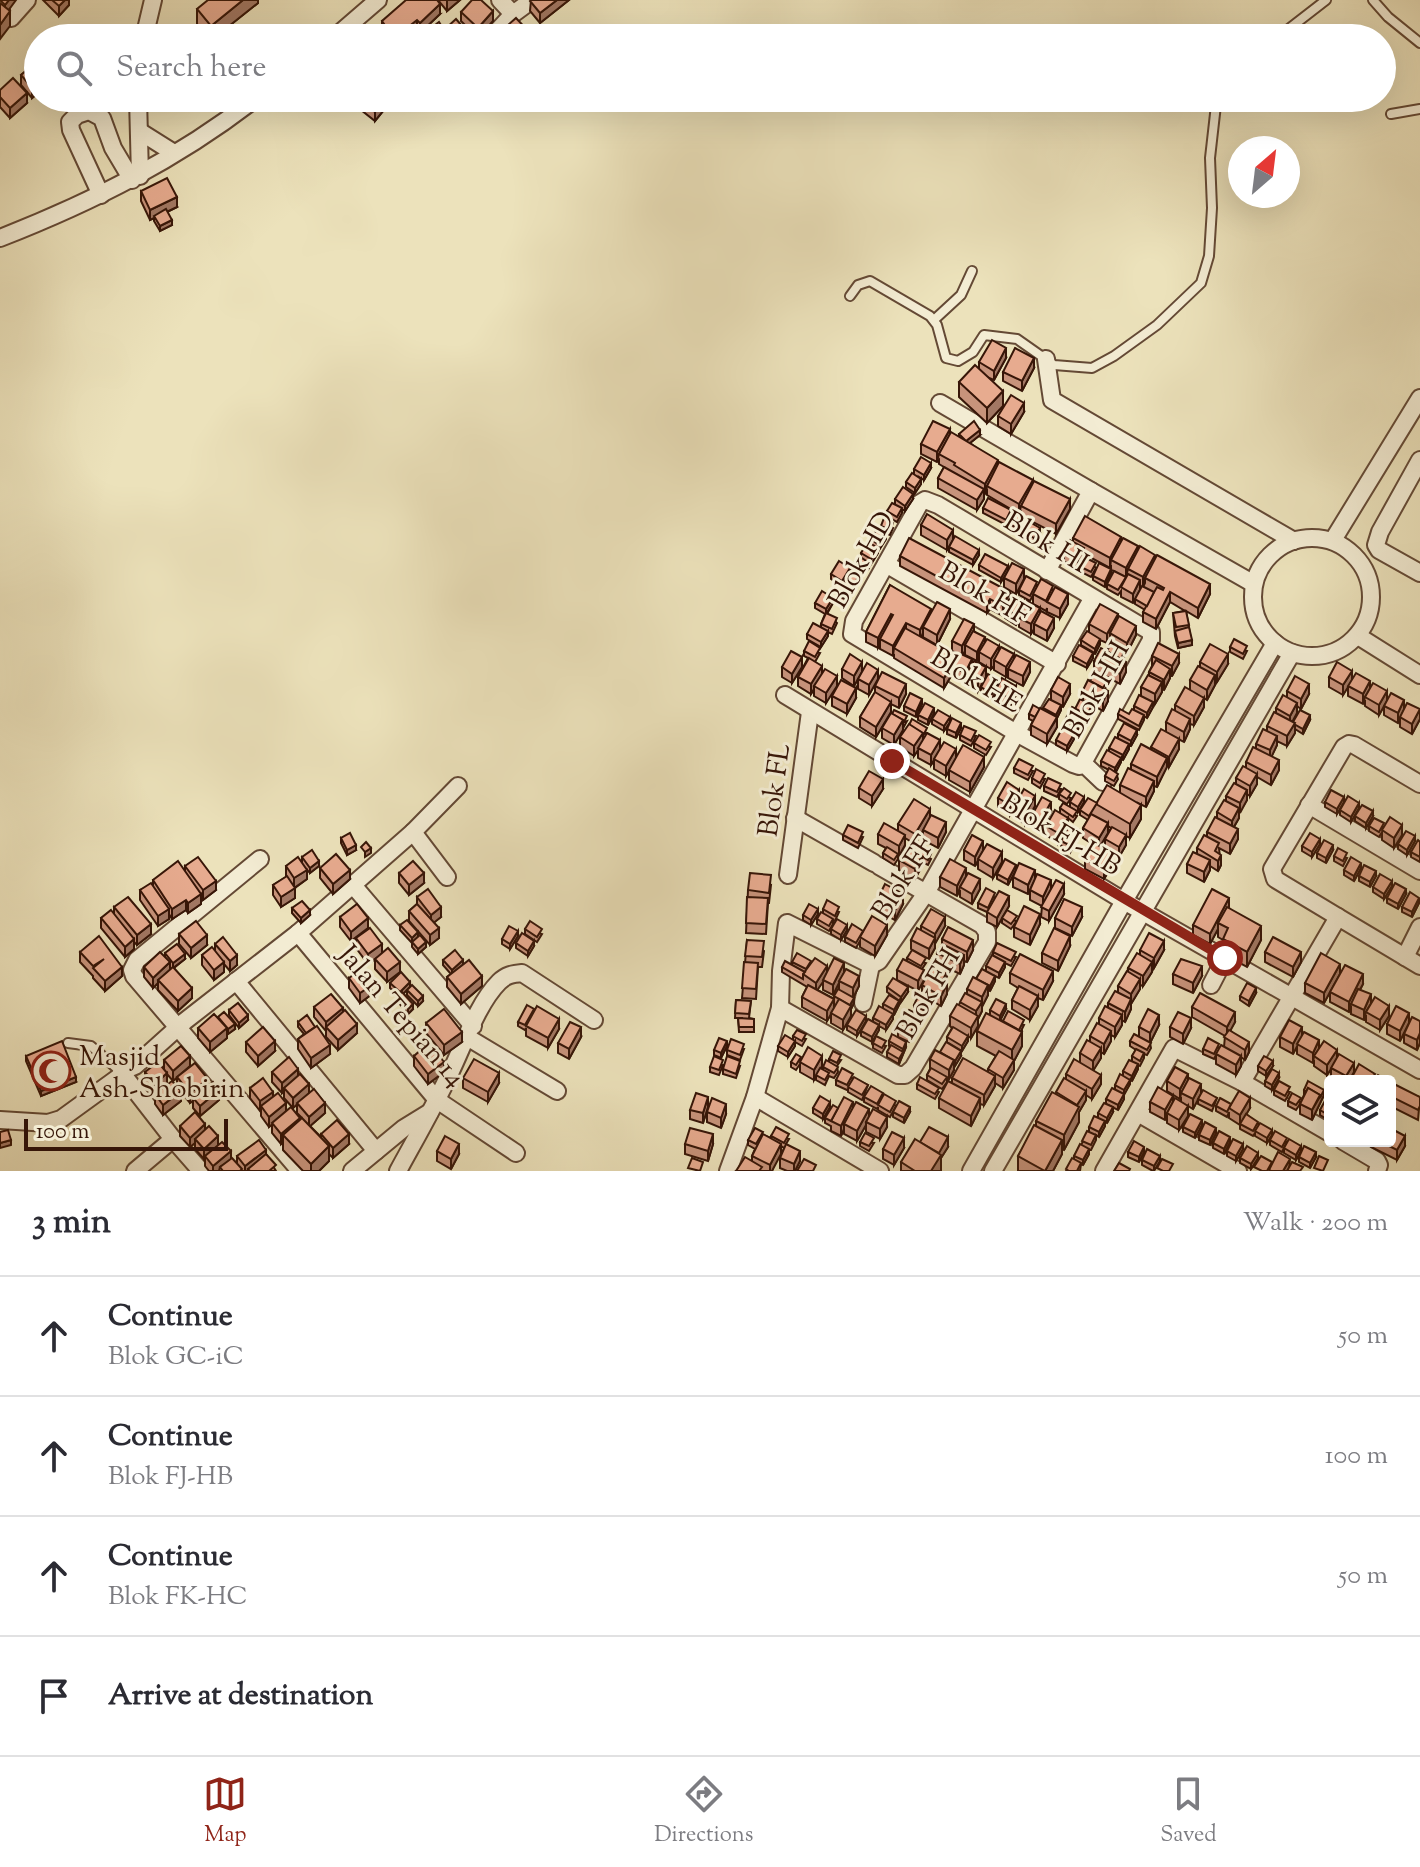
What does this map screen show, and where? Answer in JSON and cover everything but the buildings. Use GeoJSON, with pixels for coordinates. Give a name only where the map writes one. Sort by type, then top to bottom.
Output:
{"type":"FeatureCollection","features":[{"type":"Feature","properties":{"kind":"street"},"geometry":{"type":"LineString","coordinates":[[11,18],[27,0]]}},
{"type":"Feature","properties":{"kind":"street"},"geometry":{"type":"LineString","coordinates":[[147,24],[153,0]]}},
{"type":"Feature","properties":{"kind":"street"},"geometry":{"type":"LineString","coordinates":[[355,24],[378,0]]}},
{"type":"Feature","properties":{"kind":"street"},"geometry":{"type":"LineString","coordinates":[[500,0],[513,14]]}},
{"type":"Feature","properties":{"kind":"street"},"geometry":{"type":"LineString","coordinates":[[504,24],[532,0]]}},
{"type":"Feature","properties":{"kind":"street"},"geometry":{"type":"LineString","coordinates":[[86,112],[70,122],[71,130],[101,195]]}},
{"type":"Feature","properties":{"kind":"street"},"geometry":{"type":"LineString","coordinates":[[91,112],[102,118],[113,148],[136,178]]}},
{"type":"Feature","properties":{"kind":"street"},"geometry":{"type":"LineString","coordinates":[[136,178],[138,112]]}},
{"type":"Feature","properties":{"kind":"street"},"geometry":{"type":"LineString","coordinates":[[0,238],[65,212],[136,178],[238,112]]}},
{"type":"Feature","properties":{"kind":"street"},"geometry":{"type":"LineString","coordinates":[[139,131],[174,153]]}},
{"type":"Feature","properties":{"kind":"street"},"geometry":{"type":"LineString","coordinates":[[1046,359],[1052,400],[1294,541]]}},
{"type":"Feature","properties":{"kind":"street"},"geometry":{"type":"LineString","coordinates":[[1333,540],[1420,398]]}},
{"type":"Feature","properties":{"kind":"street"},"geometry":{"type":"LineString","coordinates":[[940,403],[1254,584]]}},
{"type":"Feature","properties":{"kind":"street"},"geometry":{"type":"LineString","coordinates":[[1420,460],[1380,532],[1376,545],[1379,550],[1420,573]]}},
{"type":"Feature","properties":{"kind":"street"},"geometry":{"type":"LineString","coordinates":[[1047,571],[1091,491]]}},
{"type":"Feature","properties":{"kind":"street","name":"Blok HI"},"geometry":{"type":"LineString","coordinates":[[920,503],[925,500],[938,505],[1092,599],[1148,629]]}},
{"type":"Feature","properties":{"kind":"street","name":"Blok HD"},"geometry":{"type":"LineString","coordinates":[[857,638],[851,628],[920,503]]}},
{"type":"Feature","properties":{"kind":"street"},"geometry":{"type":"LineString","coordinates":[[1314,538],[1333,540],[1352,553],[1364,569],[1371,588],[1371,609],[1358,636],[1332,653],[1312,656],[1292,653],[1275,643],[1257,617],[1253,601],[1254,584],[1262,565],[1276,550],[1294,541],[1314,538]]}},
{"type":"Feature","properties":{"kind":"street","name":"Blok HF"},"geometry":{"type":"LineString","coordinates":[[886,564],[1057,664]]}},
{"type":"Feature","properties":{"kind":"street","name":"Blok FF"},"geometry":{"type":"LineString","coordinates":[[871,965],[879,961],[926,893],[1092,599]]}},
{"type":"Feature","properties":{"kind":"street","name":"Blok HH"},"geometry":{"type":"LineString","coordinates":[[1078,764],[1151,640],[1148,629]]}},
{"type":"Feature","properties":{"kind":"street"},"geometry":{"type":"LineString","coordinates":[[1358,636],[1420,675]]}},
{"type":"Feature","properties":{"kind":"street","name":"Blok HE"},"geometry":{"type":"LineString","coordinates":[[857,638],[1018,734],[1078,764],[1103,782]]}},
{"type":"Feature","properties":{"kind":"street"},"geometry":{"type":"LineString","coordinates":[[971,1171],[1275,643]]}},
{"type":"Feature","properties":{"kind":"street"},"geometry":{"type":"LineString","coordinates":[[993,1171],[1292,653]]}},
{"type":"Feature","properties":{"kind":"street","name":"Blok FJ-HB"},"geometry":{"type":"LineString","coordinates":[[785,695],[1124,901],[1420,1070]]}},
{"type":"Feature","properties":{"kind":"street","name":"Blok FL"},"geometry":{"type":"LineString","coordinates":[[788,875],[810,712]]}},
{"type":"Feature","properties":{"kind":"street"},"geometry":{"type":"LineString","coordinates":[[1420,784],[1349,744],[1344,747],[1276,860],[1273,876],[1420,966]]}},
{"type":"Feature","properties":{"kind":"street"},"geometry":{"type":"LineString","coordinates":[[0,1120],[48,1123],[61,1119],[135,1066],[178,1027],[298,933],[413,832],[458,786]]}},
{"type":"Feature","properties":{"kind":"street"},"geometry":{"type":"LineString","coordinates":[[1309,805],[1420,871]]}},
{"type":"Feature","properties":{"kind":"street"},"geometry":{"type":"LineString","coordinates":[[795,818],[926,893]]}},
{"type":"Feature","properties":{"kind":"street"},"geometry":{"type":"LineString","coordinates":[[413,832],[447,877]]}},
{"type":"Feature","properties":{"kind":"street"},"geometry":{"type":"LineString","coordinates":[[260,859],[133,964],[132,970],[300,1171]]}},
{"type":"Feature","properties":{"kind":"street"},"geometry":{"type":"LineString","coordinates":[[352,884],[470,1031],[557,1091]]}},
{"type":"Feature","properties":{"kind":"street","name":"Blok FH"},"geometry":{"type":"LineString","coordinates":[[780,1008],[902,1075],[913,1068],[987,942],[987,932],[982,925],[926,893]]}},
{"type":"Feature","properties":{"kind":"street"},"geometry":{"type":"LineString","coordinates":[[1242,1082],[1338,917]]}},
{"type":"Feature","properties":{"kind":"street"},"geometry":{"type":"LineString","coordinates":[[728,1171],[755,1097],[780,1008],[787,923],[871,965],[863,1003]]}},
{"type":"Feature","properties":{"kind":"street"},"geometry":{"type":"LineString","coordinates":[[1405,957],[1420,927]]}},
{"type":"Feature","properties":{"kind":"street","name":"Jalan Tepian 14"},"geometry":{"type":"LineString","coordinates":[[298,933],[433,1106],[516,1153]]}},
{"type":"Feature","properties":{"kind":"street"},"geometry":{"type":"LineString","coordinates":[[1211,985],[1225,958]]}},
{"type":"Feature","properties":{"kind":"street"},"geometry":{"type":"LineString","coordinates":[[398,1171],[490,994],[511,974],[522,973],[594,1020]]}},
{"type":"Feature","properties":{"kind":"street"},"geometry":{"type":"LineString","coordinates":[[236,981],[376,1151]]}},
{"type":"Feature","properties":{"kind":"street"},"geometry":{"type":"LineString","coordinates":[[1104,1171],[1174,1048],[1242,1082],[1324,1130]]}},
{"type":"Feature","properties":{"kind":"street"},"geometry":{"type":"LineString","coordinates":[[122,1073],[201,1171]]}},
{"type":"Feature","properties":{"kind":"street"},"geometry":{"type":"LineString","coordinates":[[755,1097],[880,1171]]}},
{"type":"Feature","properties":{"kind":"street"},"geometry":{"type":"LineString","coordinates":[[352,1171],[433,1106]]}},
{"type":"Feature","properties":{"kind":"street"},"geometry":{"type":"LineString","coordinates":[[1138,1113],[1238,1171]]}},
{"type":"Feature","properties":{"kind":"street"},"geometry":{"type":"LineString","coordinates":[[135,1171],[173,1139]]}},
{"type":"Feature","properties":{"kind":"street"},"geometry":{"type":"LineString","coordinates":[[1353,1147],[1377,1161],[1377,1171]]}},
{"type":"Feature","properties":{"kind":"lane"},"geometry":{"type":"LineString","coordinates":[[1295,24],[1326,0]]}},
{"type":"Feature","properties":{"kind":"lane"},"geometry":{"type":"LineString","coordinates":[[1373,0],[1388,17],[1420,43]]}},
{"type":"Feature","properties":{"kind":"lane"},"geometry":{"type":"LineString","coordinates":[[1391,114],[1420,109]]}},
{"type":"Feature","properties":{"kind":"lane"},"geometry":{"type":"LineString","coordinates":[[850,296],[858,285],[870,281],[935,319],[946,358],[958,361],[973,352],[984,335],[1017,339],[1054,365],[1092,368],[1157,325],[1201,283],[1209,256],[1212,208],[1210,158],[1215,112]]}},
{"type":"Feature","properties":{"kind":"lane"},"geometry":{"type":"LineString","coordinates":[[935,319],[961,295],[972,271]]}},
{"type":"Feature","properties":{"kind":"lane"},"geometry":{"type":"LineString","coordinates":[[68,1043],[91,1046],[122,1073]]}},
{"type":"Feature","properties":{"kind":"place","name":"Masjid Ash-Shobirin"},"geometry":{"type":"Point","coordinates":[51,1071]}},
{"type":"Feature","properties":{"kind":"route"},"geometry":{"type":"LineString","coordinates":[[892,761],[1225,958]]}}]}
